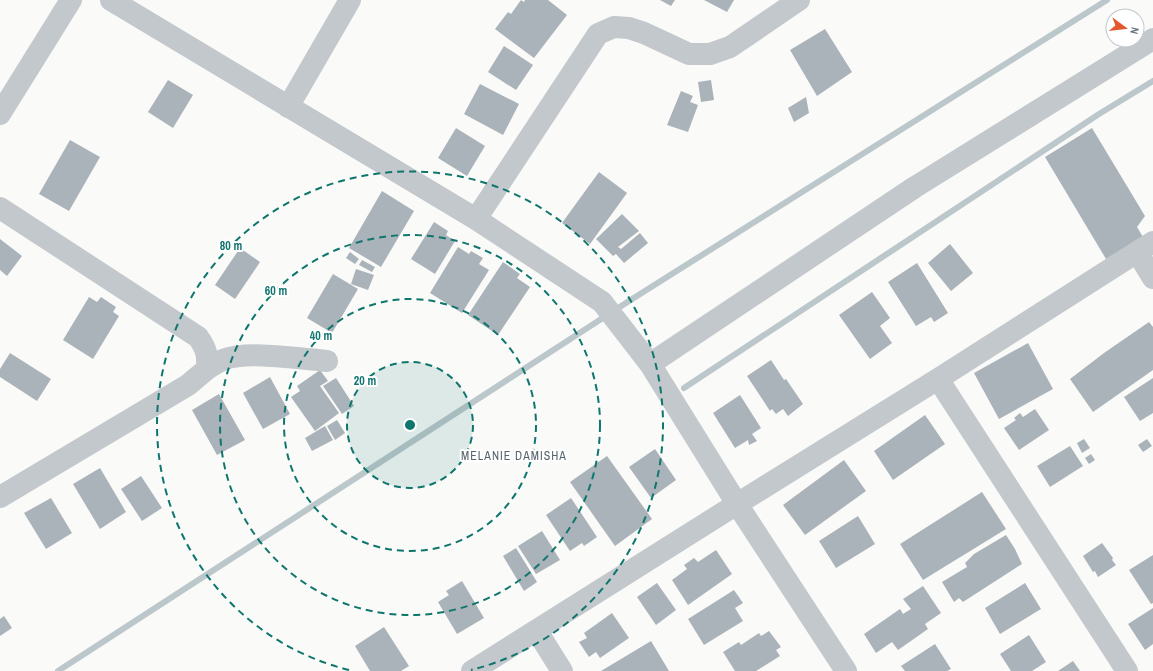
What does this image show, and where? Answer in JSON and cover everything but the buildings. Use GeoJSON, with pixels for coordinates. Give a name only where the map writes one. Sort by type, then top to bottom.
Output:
{"type":"FeatureCollection","features":[{"type":"Feature","properties":{"kind":"street"},"geometry":{"type":"LineString","coordinates":[[0,114],[72,0]]}},
{"type":"Feature","properties":{"kind":"street"},"geometry":{"type":"LineString","coordinates":[[111,0],[476,219],[602,302],[650,364],[846,671]]}},
{"type":"Feature","properties":{"kind":"street"},"geometry":{"type":"LineString","coordinates":[[288,107],[350,0]]}},
{"type":"Feature","properties":{"kind":"street"},"geometry":{"type":"LineString","coordinates":[[476,219],[598,34],[614,27],[629,28],[644,33],[689,54],[710,54],[730,47],[799,0]]}},
{"type":"Feature","properties":{"kind":"street"},"geometry":{"type":"LineString","coordinates":[[650,364],[915,187],[1153,39]]}},
{"type":"Feature","properties":{"kind":"street"},"geometry":{"type":"LineString","coordinates":[[0,208],[198,337],[205,346],[208,359],[207,369]]}},
{"type":"Feature","properties":{"kind":"street"},"geometry":{"type":"LineString","coordinates":[[472,671],[938,379],[1145,247],[1153,278]]}},
{"type":"Feature","properties":{"kind":"street"},"geometry":{"type":"LineString","coordinates":[[0,497],[188,385],[207,369],[224,359],[238,356],[262,355],[327,361]]}},
{"type":"Feature","properties":{"kind":"street"},"geometry":{"type":"LineString","coordinates":[[938,379],[1127,671]]}},
{"type":"Feature","properties":{"kind":"street"},"geometry":{"type":"LineString","coordinates":[[537,631],[562,671]]}},
{"type":"Feature","properties":{"kind":"waterway"},"geometry":{"type":"LineString","coordinates":[[58,671],[629,301],[1107,0]]}},
{"type":"Feature","properties":{"kind":"waterway"},"geometry":{"type":"LineString","coordinates":[[684,388],[1099,114],[1153,81]]}},
{"type":"Feature","properties":{"kind":"district","name":"MELANIE DAMISHA"},"geometry":{"type":"Point","coordinates":[514,456]}}]}
